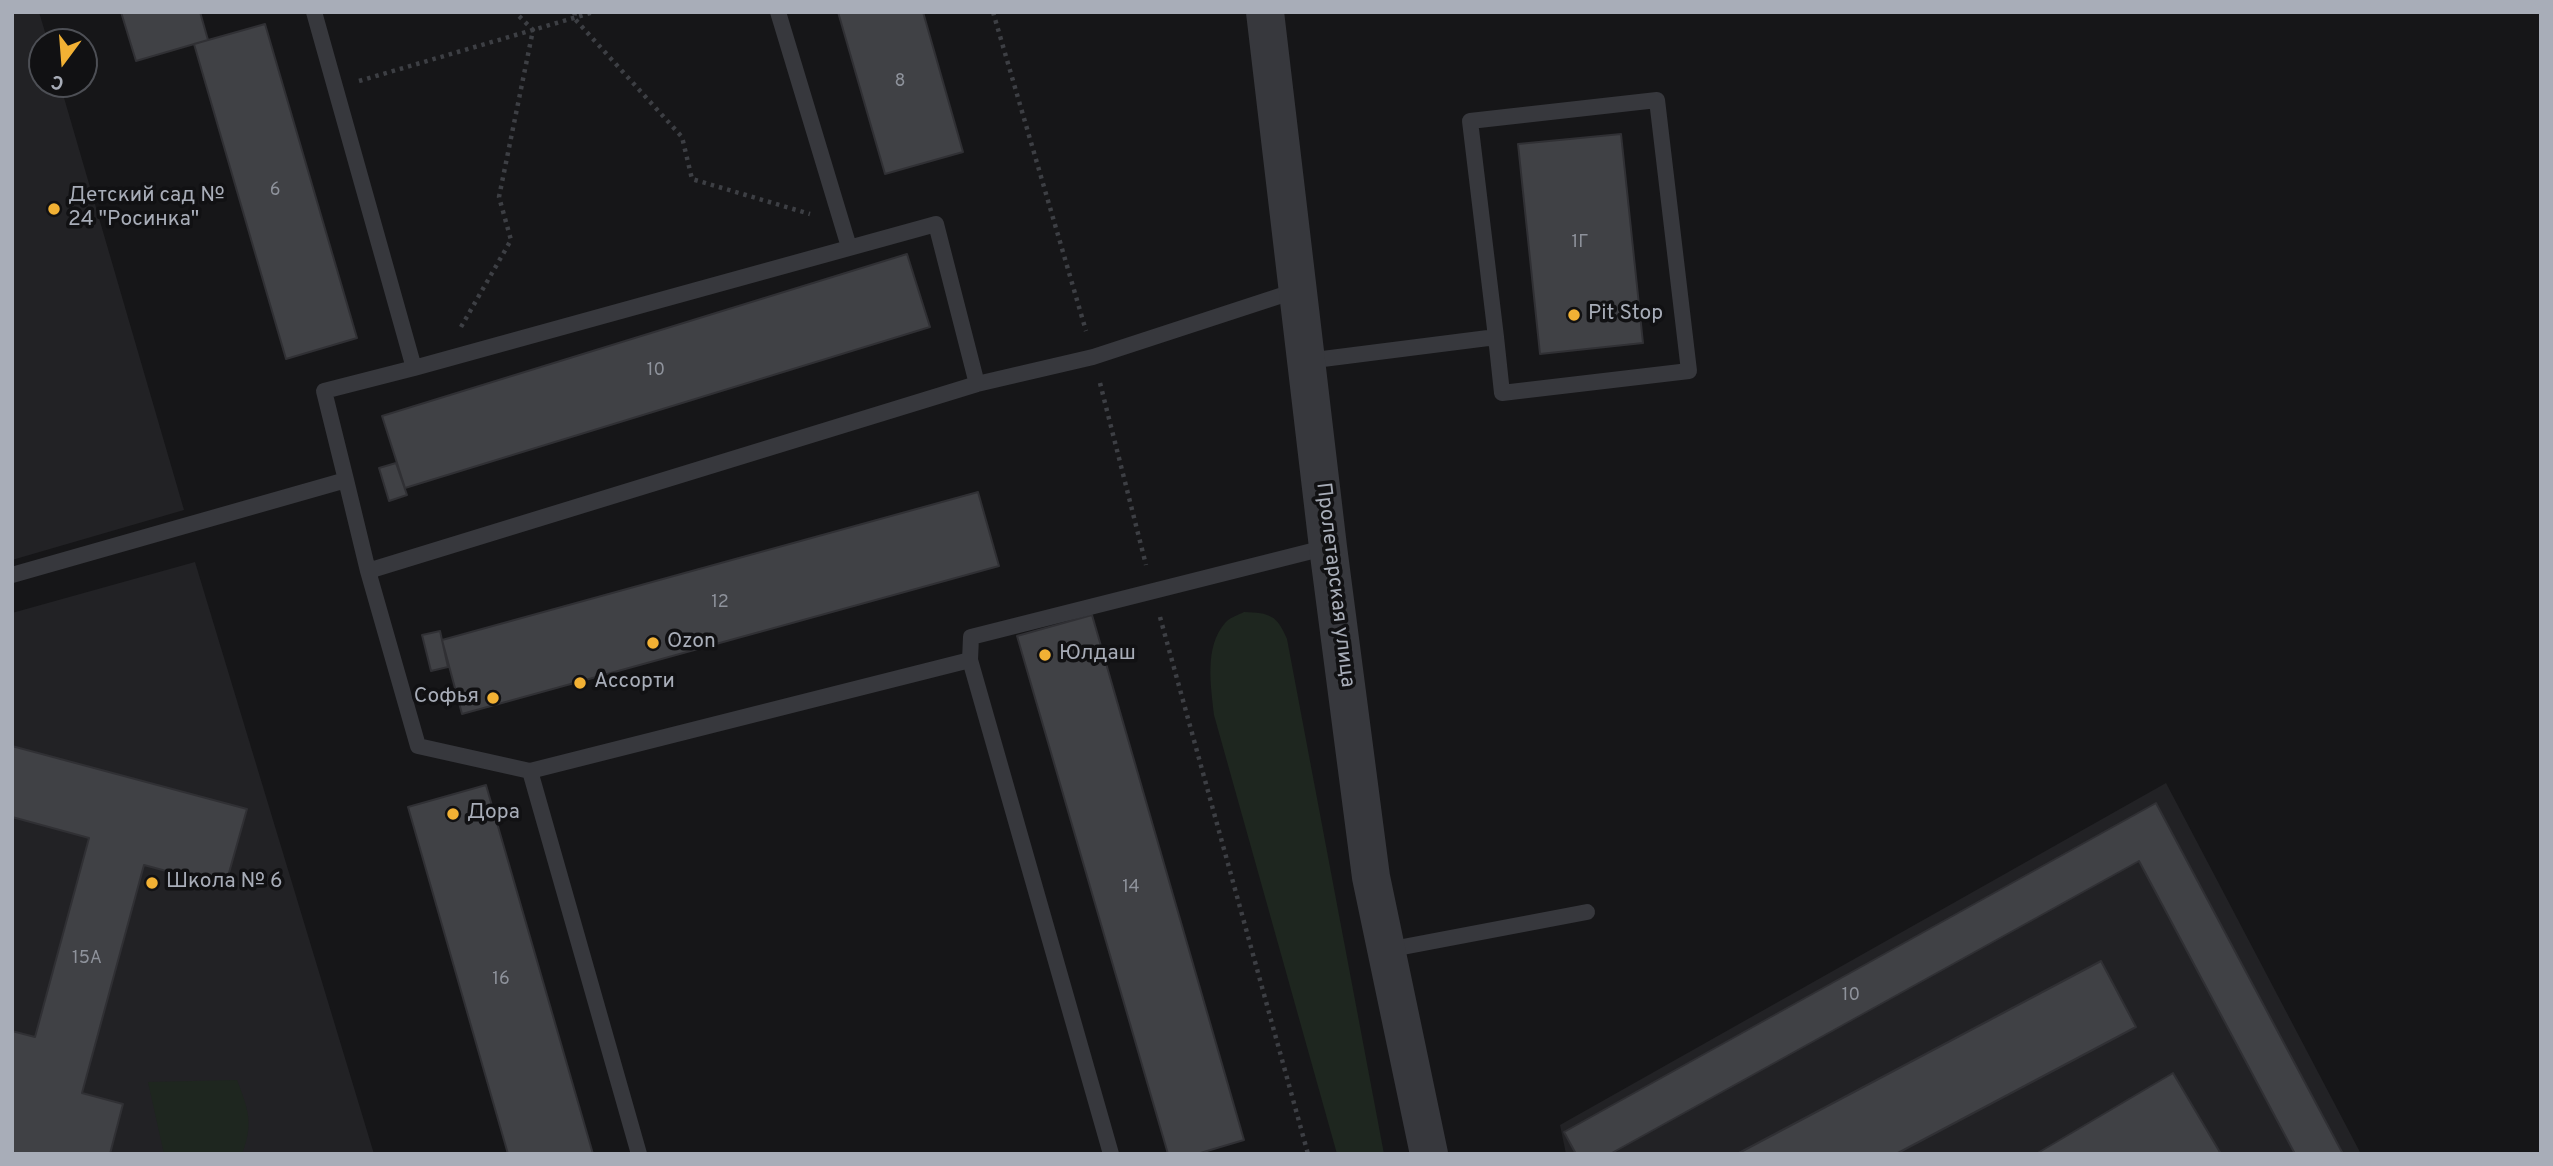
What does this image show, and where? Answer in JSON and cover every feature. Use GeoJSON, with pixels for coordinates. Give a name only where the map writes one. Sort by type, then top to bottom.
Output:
{"type":"FeatureCollection","features":[{"type":"Feature","properties":{"kind":"street","name":"Пролетарская улица"},"geometry":{"type":"LineString","coordinates":[[1265,12],[1328,547],[1371,877],[1430,1154]]}},
{"type":"Feature","properties":{"kind":"lane"},"geometry":{"type":"LineString","coordinates":[[314,12],[414,368]]}},
{"type":"Feature","properties":{"kind":"lane"},"geometry":{"type":"LineString","coordinates":[[778,12],[849,247]]}},
{"type":"Feature","properties":{"kind":"lane"},"geometry":{"type":"LineString","coordinates":[[1657,100],[1689,371],[1502,393],[1496,337],[1470,121],[1657,100]]}},
{"type":"Feature","properties":{"kind":"lane"},"geometry":{"type":"LineString","coordinates":[[970,660],[530,771],[418,746],[368,571],[324,391],[936,224],[977,384]]}},
{"type":"Feature","properties":{"kind":"lane"},"geometry":{"type":"LineString","coordinates":[[368,571],[977,384],[1093,357],[1298,290]]}},
{"type":"Feature","properties":{"kind":"lane"},"geometry":{"type":"LineString","coordinates":[[1307,361],[1496,337]]}},
{"type":"Feature","properties":{"kind":"lane"},"geometry":{"type":"LineString","coordinates":[[12,575],[346,480]]}},
{"type":"Feature","properties":{"kind":"lane"},"geometry":{"type":"LineString","coordinates":[[1111,1154],[970,660],[971,637],[1328,547]]}},
{"type":"Feature","properties":{"kind":"lane"},"geometry":{"type":"LineString","coordinates":[[530,771],[639,1154]]}},
{"type":"Feature","properties":{"kind":"lane"},"geometry":{"type":"LineString","coordinates":[[1387,950],[1587,912]]}},
{"type":"Feature","properties":{"kind":"path"},"geometry":{"type":"LineString","coordinates":[[515,12],[533,30]]}},
{"type":"Feature","properties":{"kind":"path"},"geometry":{"type":"LineString","coordinates":[[335,88],[533,30],[574,15],[594,12]]}},
{"type":"Feature","properties":{"kind":"path"},"geometry":{"type":"LineString","coordinates":[[574,15],[682,137],[692,179],[841,223]]}},
{"type":"Feature","properties":{"kind":"path"},"geometry":{"type":"LineString","coordinates":[[441,361],[511,240],[499,197],[533,30]]}},
{"type":"Feature","properties":{"kind":"shaded area","name":"Детский сад № 24 \"Росинка\""},"geometry":{"type":"Polygon","coordinates":[[[12,12],[39,12],[44,28],[28,28],[28,98],[64,98],[184,510],[12,560],[12,12]]]}},
{"type":"Feature","properties":{"kind":"shaded area","name":"Школа № 6"},"geometry":{"type":"Polygon","coordinates":[[[195,562],[374,1154],[12,1154],[12,613],[195,562]]]}},
{"type":"Feature","properties":{"kind":"shaded area"},"geometry":{"type":"Polygon","coordinates":[[[1244,612],[1272,617],[1280,625],[1287,639],[1384,1154],[1337,1154],[1214,715],[1210,667],[1214,643],[1225,623],[1244,612]]]}},
{"type":"Feature","properties":{"kind":"shaded area"},"geometry":{"type":"Polygon","coordinates":[[[2166,783],[2361,1154],[1566,1154],[1560,1125],[2166,783]]]}},
{"type":"Feature","properties":{"kind":"shaded area"},"geometry":{"type":"Polygon","coordinates":[[[237,1080],[249,1125],[242,1154],[164,1154],[148,1082],[237,1080]]]}},
{"type":"Feature","properties":{"kind":"building"},"geometry":{"type":"Polygon","coordinates":[[[121,12],[200,12],[208,40],[136,61],[121,12]]]}},
{"type":"Feature","properties":{"kind":"building"},"geometry":{"type":"Polygon","coordinates":[[[838,12],[923,12],[963,152],[885,174],[838,12]]]}},
{"type":"Feature","properties":{"kind":"building"},"geometry":{"type":"Polygon","coordinates":[[[265,24],[357,338],[286,359],[194,44],[265,24]]]}},
{"type":"Feature","properties":{"kind":"building"},"geometry":{"type":"Polygon","coordinates":[[[1621,134],[1643,343],[1540,354],[1518,144],[1621,134]]]}},
{"type":"Feature","properties":{"kind":"building"},"geometry":{"type":"Polygon","coordinates":[[[907,254],[930,327],[405,488],[382,416],[907,254]]]}},
{"type":"Feature","properties":{"kind":"building"},"geometry":{"type":"Polygon","coordinates":[[[396,463],[407,495],[389,501],[379,468],[396,463]]]}},
{"type":"Feature","properties":{"kind":"building"},"geometry":{"type":"Polygon","coordinates":[[[978,492],[999,566],[462,714],[442,640],[978,492]]]}},
{"type":"Feature","properties":{"kind":"building"},"geometry":{"type":"Polygon","coordinates":[[[1092,615],[1244,1140],[1197,1154],[1168,1154],[1017,636],[1092,615]]]}},
{"type":"Feature","properties":{"kind":"building"},"geometry":{"type":"Polygon","coordinates":[[[440,631],[448,667],[431,671],[422,635],[440,631]]]}},
{"type":"Feature","properties":{"kind":"building"},"geometry":{"type":"Polygon","coordinates":[[[12,746],[247,809],[225,887],[144,865],[82,1093],[123,1104],[110,1154],[12,1154],[12,1031],[35,1037],[89,838],[12,817],[12,746]]]}},
{"type":"Feature","properties":{"kind":"building"},"geometry":{"type":"Polygon","coordinates":[[[486,785],[593,1154],[508,1154],[408,807],[486,785]]]}},
{"type":"Feature","properties":{"kind":"building"},"geometry":{"type":"Polygon","coordinates":[[[2156,803],[2343,1154],[2295,1154],[2139,861],[1610,1154],[1576,1154],[1564,1132],[2156,803]]]}},
{"type":"Feature","properties":{"kind":"building"},"geometry":{"type":"Polygon","coordinates":[[[2101,961],[2136,1027],[1896,1154],[1737,1154],[2101,961]]]}},
{"type":"Feature","properties":{"kind":"building"},"geometry":{"type":"Polygon","coordinates":[[[2173,1073],[2221,1154],[2036,1154],[2173,1073]]]}},
{"type":"Feature","properties":{"kind":"place","name":"Детский сад № 24 \"Росинка\""},"geometry":{"type":"Point","coordinates":[54,209]}},
{"type":"Feature","properties":{"kind":"place","name":"Pit Stop"},"geometry":{"type":"Point","coordinates":[1574,315]}},
{"type":"Feature","properties":{"kind":"place","name":"Ozon"},"geometry":{"type":"Point","coordinates":[653,643]}},
{"type":"Feature","properties":{"kind":"place","name":"Юлдаш"},"geometry":{"type":"Point","coordinates":[1045,655]}},
{"type":"Feature","properties":{"kind":"place","name":"Ассорти"},"geometry":{"type":"Point","coordinates":[580,683]}},
{"type":"Feature","properties":{"kind":"place","name":"Софья"},"geometry":{"type":"Point","coordinates":[493,698]}},
{"type":"Feature","properties":{"kind":"place","name":"Дора"},"geometry":{"type":"Point","coordinates":[453,814]}},
{"type":"Feature","properties":{"kind":"place","name":"Школа № 6"},"geometry":{"type":"Point","coordinates":[152,883]}}]}
